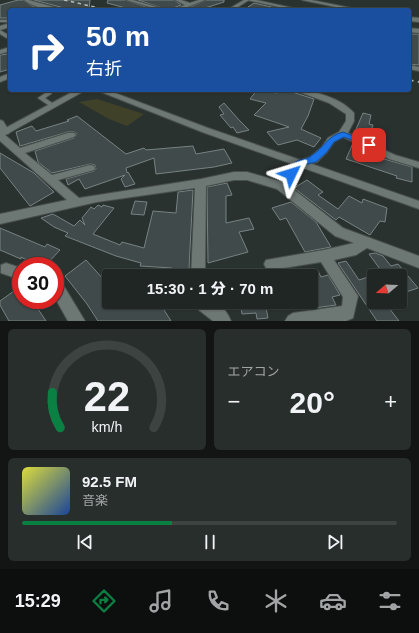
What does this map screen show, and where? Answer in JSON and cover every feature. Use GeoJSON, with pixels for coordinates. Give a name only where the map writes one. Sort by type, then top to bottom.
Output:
{"type":"FeatureCollection","features":[{"type":"Feature","properties":{"kind":"street"},"geometry":{"type":"LineString","coordinates":[[26,0],[54,8]]}},
{"type":"Feature","properties":{"kind":"street"},"geometry":{"type":"LineString","coordinates":[[128,0],[158,8]]}},
{"type":"Feature","properties":{"kind":"street"},"geometry":{"type":"LineString","coordinates":[[177,0],[190,5]]}},
{"type":"Feature","properties":{"kind":"street"},"geometry":{"type":"LineString","coordinates":[[181,8],[203,0]]}},
{"type":"Feature","properties":{"kind":"street"},"geometry":{"type":"LineString","coordinates":[[233,8],[248,0],[280,8]]}},
{"type":"Feature","properties":{"kind":"street"},"geometry":{"type":"LineString","coordinates":[[304,0],[348,8]]}},
{"type":"Feature","properties":{"kind":"street"},"geometry":{"type":"LineString","coordinates":[[2,134],[78,92]]}},
{"type":"Feature","properties":{"kind":"street"},"geometry":{"type":"LineString","coordinates":[[105,92],[205,130],[419,205]]}},
{"type":"Feature","properties":{"kind":"street"},"geometry":{"type":"LineString","coordinates":[[281,186],[300,163],[313,160],[324,150],[331,140],[343,134],[350,121],[350,113],[344,107],[332,101],[304,92]]}},
{"type":"Feature","properties":{"kind":"street"},"geometry":{"type":"LineString","coordinates":[[0,123],[2,134],[18,152],[76,202]]}},
{"type":"Feature","properties":{"kind":"street"},"geometry":{"type":"LineString","coordinates":[[343,134],[392,157],[419,165]]}},
{"type":"Feature","properties":{"kind":"street"},"geometry":{"type":"LineString","coordinates":[[18,152],[71,135]]}},
{"type":"Feature","properties":{"kind":"street"},"geometry":{"type":"LineString","coordinates":[[50,180],[90,168]]}},
{"type":"Feature","properties":{"kind":"street"},"geometry":{"type":"LineString","coordinates":[[0,219],[76,202],[201,183],[234,176],[247,176],[281,186],[339,232],[419,262]]}},
{"type":"Feature","properties":{"kind":"street"},"geometry":{"type":"LineString","coordinates":[[198,269],[201,183]]}},
{"type":"Feature","properties":{"kind":"street"},"geometry":{"type":"LineString","coordinates":[[270,264],[324,256],[356,249],[365,242]]}},
{"type":"Feature","properties":{"kind":"street"},"geometry":{"type":"LineString","coordinates":[[293,321],[348,313],[351,296],[324,256]]}},
{"type":"Feature","properties":{"kind":"street"},"geometry":{"type":"LineString","coordinates":[[6,269],[12,271]]}},
{"type":"Feature","properties":{"kind":"street"},"geometry":{"type":"LineString","coordinates":[[64,298],[77,321]]}},
{"type":"Feature","properties":{"kind":"street"},"geometry":{"type":"LineString","coordinates":[[210,309],[223,321]]}},
{"type":"Feature","properties":{"kind":"lane"},"geometry":{"type":"LineString","coordinates":[[49,92],[41,98],[53,106]]}},
{"type":"Feature","properties":{"kind":"green space"},"geometry":{"type":"Polygon","coordinates":[[[97,99],[144,114],[127,126],[109,119],[79,102],[97,99]]]}},
{"type":"Feature","properties":{"kind":"building"},"geometry":{"type":"Polygon","coordinates":[[[23,0],[32,6],[39,8],[8,8],[8,18],[0,18],[0,5],[23,0]]]}},
{"type":"Feature","properties":{"kind":"building"},"geometry":{"type":"Polygon","coordinates":[[[34,0],[90,0],[89,8],[64,8],[34,0]]]}},
{"type":"Feature","properties":{"kind":"building"},"geometry":{"type":"Polygon","coordinates":[[[108,0],[125,0],[149,8],[126,8],[107,3],[108,0]]]}},
{"type":"Feature","properties":{"kind":"building"},"geometry":{"type":"Polygon","coordinates":[[[138,0],[174,0],[181,5],[173,8],[162,8],[138,0]]]}},
{"type":"Feature","properties":{"kind":"building"},"geometry":{"type":"Polygon","coordinates":[[[206,0],[224,0],[224,2],[205,8],[188,8],[206,0]]]}},
{"type":"Feature","properties":{"kind":"building"},"geometry":{"type":"Polygon","coordinates":[[[254,3],[276,8],[254,8],[248,7],[254,3]]]}},
{"type":"Feature","properties":{"kind":"building"},"geometry":{"type":"Polygon","coordinates":[[[411,34],[419,34],[419,65],[411,64],[411,34]]]}},
{"type":"Feature","properties":{"kind":"building"},"geometry":{"type":"Polygon","coordinates":[[[0,55],[8,55],[8,70],[0,72],[0,55]]]}},
{"type":"Feature","properties":{"kind":"building"},"geometry":{"type":"Polygon","coordinates":[[[255,92],[292,92],[314,99],[308,116],[301,129],[321,138],[314,147],[297,140],[278,145],[267,132],[289,127],[254,115],[266,103],[250,99],[255,92]]]}},
{"type":"Feature","properties":{"kind":"building"},"geometry":{"type":"Polygon","coordinates":[[[224,103],[249,130],[237,133],[233,127],[231,128],[220,115],[224,114],[219,107],[224,103]]]}},
{"type":"Feature","properties":{"kind":"building"},"geometry":{"type":"Polygon","coordinates":[[[363,113],[371,115],[369,124],[373,125],[368,141],[354,134],[363,113]]]}},
{"type":"Feature","properties":{"kind":"building"},"geometry":{"type":"Polygon","coordinates":[[[77,116],[126,154],[144,148],[146,150],[193,146],[196,154],[224,149],[232,163],[214,167],[156,174],[154,158],[126,168],[127,173],[128,172],[135,184],[125,187],[121,179],[125,175],[85,189],[79,179],[68,185],[66,179],[94,171],[96,169],[95,165],[90,164],[52,173],[38,162],[35,151],[74,138],[77,134],[74,132],[68,132],[20,146],[16,132],[32,126],[36,131],[69,121],[67,120],[77,116]]]}},
{"type":"Feature","properties":{"kind":"building"},"geometry":{"type":"Polygon","coordinates":[[[353,143],[365,149],[363,153],[412,167],[412,182],[396,178],[397,176],[346,159],[353,143]]]}},
{"type":"Feature","properties":{"kind":"building"},"geometry":{"type":"Polygon","coordinates":[[[0,153],[34,173],[54,192],[30,206],[0,168],[0,153]]]}},
{"type":"Feature","properties":{"kind":"building"},"geometry":{"type":"Polygon","coordinates":[[[307,180],[323,192],[318,195],[338,209],[349,196],[362,203],[363,199],[387,208],[385,222],[380,221],[370,235],[339,217],[336,220],[294,188],[307,180]]]}},
{"type":"Feature","properties":{"kind":"building"},"geometry":{"type":"Polygon","coordinates":[[[227,183],[232,195],[226,196],[226,223],[249,218],[254,229],[239,232],[248,252],[208,263],[207,187],[227,183]]]}},
{"type":"Feature","properties":{"kind":"building"},"geometry":{"type":"Polygon","coordinates":[[[193,190],[189,269],[140,266],[141,263],[116,256],[65,236],[68,233],[54,227],[41,218],[53,214],[74,226],[80,220],[85,225],[82,218],[91,207],[94,209],[98,205],[102,207],[103,205],[114,208],[93,234],[120,245],[122,242],[144,248],[153,211],[176,213],[178,192],[193,190]]]}},
{"type":"Feature","properties":{"kind":"building"},"geometry":{"type":"Polygon","coordinates":[[[135,201],[147,202],[144,215],[131,214],[135,201]]]}},
{"type":"Feature","properties":{"kind":"building"},"geometry":{"type":"Polygon","coordinates":[[[291,202],[316,222],[331,247],[305,252],[286,218],[280,220],[272,208],[291,202]]]}},
{"type":"Feature","properties":{"kind":"building"},"geometry":{"type":"Polygon","coordinates":[[[0,228],[45,247],[47,244],[60,250],[53,257],[16,257],[0,250],[0,228]]]}},
{"type":"Feature","properties":{"kind":"building"},"geometry":{"type":"Polygon","coordinates":[[[375,253],[383,256],[391,266],[398,264],[402,269],[380,269],[369,254],[375,253]]]}},
{"type":"Feature","properties":{"kind":"building"},"geometry":{"type":"Polygon","coordinates":[[[86,260],[102,278],[102,309],[163,309],[171,321],[98,321],[65,276],[86,260]]]}},
{"type":"Feature","properties":{"kind":"building"},"geometry":{"type":"Polygon","coordinates":[[[346,261],[359,280],[367,277],[367,306],[338,263],[346,261]]]}},
{"type":"Feature","properties":{"kind":"building"},"geometry":{"type":"Polygon","coordinates":[[[318,271],[321,277],[328,275],[340,295],[332,297],[336,305],[318,307],[318,271]]]}},
{"type":"Feature","properties":{"kind":"building"},"geometry":{"type":"Polygon","coordinates":[[[407,275],[418,288],[407,292],[407,275]]]}},
{"type":"Feature","properties":{"kind":"building"},"geometry":{"type":"Polygon","coordinates":[[[12,292],[12,309],[38,309],[46,321],[9,321],[0,305],[0,301],[12,292]]]}},
{"type":"Feature","properties":{"kind":"building"},"geometry":{"type":"Polygon","coordinates":[[[241,309],[266,309],[268,318],[257,319],[256,313],[242,314],[241,309]]]}},
{"type":"Feature","properties":{"kind":"building"},"geometry":{"type":"Polygon","coordinates":[[[369,309],[390,309],[399,321],[377,321],[369,309]]]}},
{"type":"Feature","properties":{"kind":"railway"},"geometry":{"type":"LineString","coordinates":[[64,0],[99,8]]}},
{"type":"Feature","properties":{"kind":"railway"},"geometry":{"type":"LineString","coordinates":[[411,80],[419,82]]}},
{"type":"Feature","properties":{"kind":"route"},"geometry":{"type":"LineString","coordinates":[[291,174],[300,163],[313,160],[324,150],[331,140],[343,134],[369,145]]}}]}
